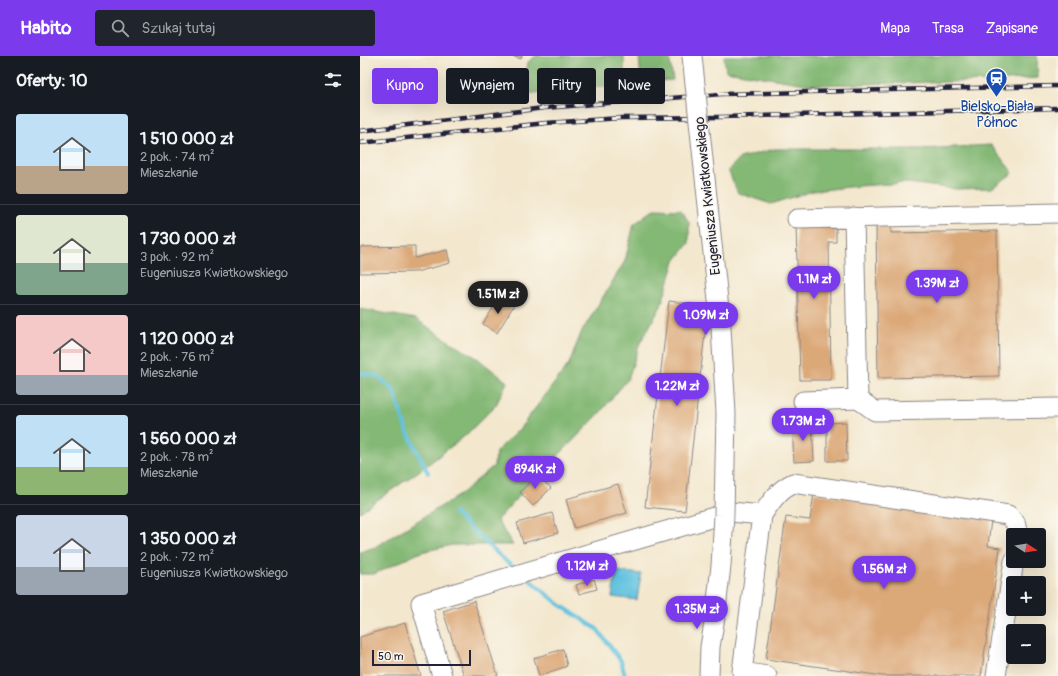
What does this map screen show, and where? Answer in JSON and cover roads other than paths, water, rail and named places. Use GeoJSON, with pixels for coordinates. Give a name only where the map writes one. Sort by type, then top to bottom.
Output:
{"type":"FeatureCollection","features":[{"type":"Feature","properties":{"kind":"street","name":"Eugeniusza Kwiatkowskiego"},"geometry":{"type":"LineString","coordinates":[[692,56],[721,328],[726,413],[724,515],[721,566],[710,647],[709,676]]}},
{"type":"Feature","properties":{"kind":"street"},"geometry":{"type":"LineString","coordinates":[[797,219],[1058,213]]}},
{"type":"Feature","properties":{"kind":"street"},"geometry":{"type":"LineString","coordinates":[[854,217],[858,399]]}},
{"type":"Feature","properties":{"kind":"street"},"geometry":{"type":"LineString","coordinates":[[803,401],[858,399],[875,411],[1058,408]]}},
{"type":"Feature","properties":{"kind":"street"},"geometry":{"type":"LineString","coordinates":[[767,676],[742,672],[762,515],[770,502],[784,488],[793,484],[1008,515],[1015,522],[1016,528]]}},
{"type":"Feature","properties":{"kind":"street"},"geometry":{"type":"LineString","coordinates":[[442,676],[421,604],[731,512],[762,515]]}},
{"type":"Feature","properties":{"kind":"street"},"geometry":{"type":"LineString","coordinates":[[996,676],[1013,568]]}},
{"type":"Feature","properties":{"kind":"street","name":"Eugeniusza Kwiatkowskiego"},"geometry":{"type":"LineString","coordinates":[[697,676],[710,647]]}},
{"type":"Feature","properties":{"kind":"water"},"geometry":{"type":"Polygon","coordinates":[[[616,571],[641,574],[637,600],[612,597],[616,571]]]}},
{"type":"Feature","properties":{"kind":"waterway"},"geometry":{"type":"LineString","coordinates":[[360,373],[378,376],[394,391],[406,429],[428,473]]}},
{"type":"Feature","properties":{"kind":"waterway"},"geometry":{"type":"LineString","coordinates":[[454,513],[515,569]]}},
{"type":"Feature","properties":{"kind":"waterway"},"geometry":{"type":"LineString","coordinates":[[527,578],[560,605],[597,629],[621,661],[625,676]]}},
{"type":"Feature","properties":{"kind":"railway"},"geometry":{"type":"LineString","coordinates":[[360,131],[544,108],[722,94],[1058,86]]}},
{"type":"Feature","properties":{"kind":"railway"},"geometry":{"type":"LineString","coordinates":[[360,143],[546,123],[621,118],[720,117],[1058,108]]}},
{"type":"Feature","properties":{"kind":"place","name":"Bielsko-Biała Północ"},"geometry":{"type":"Point","coordinates":[997,98]}}]}
